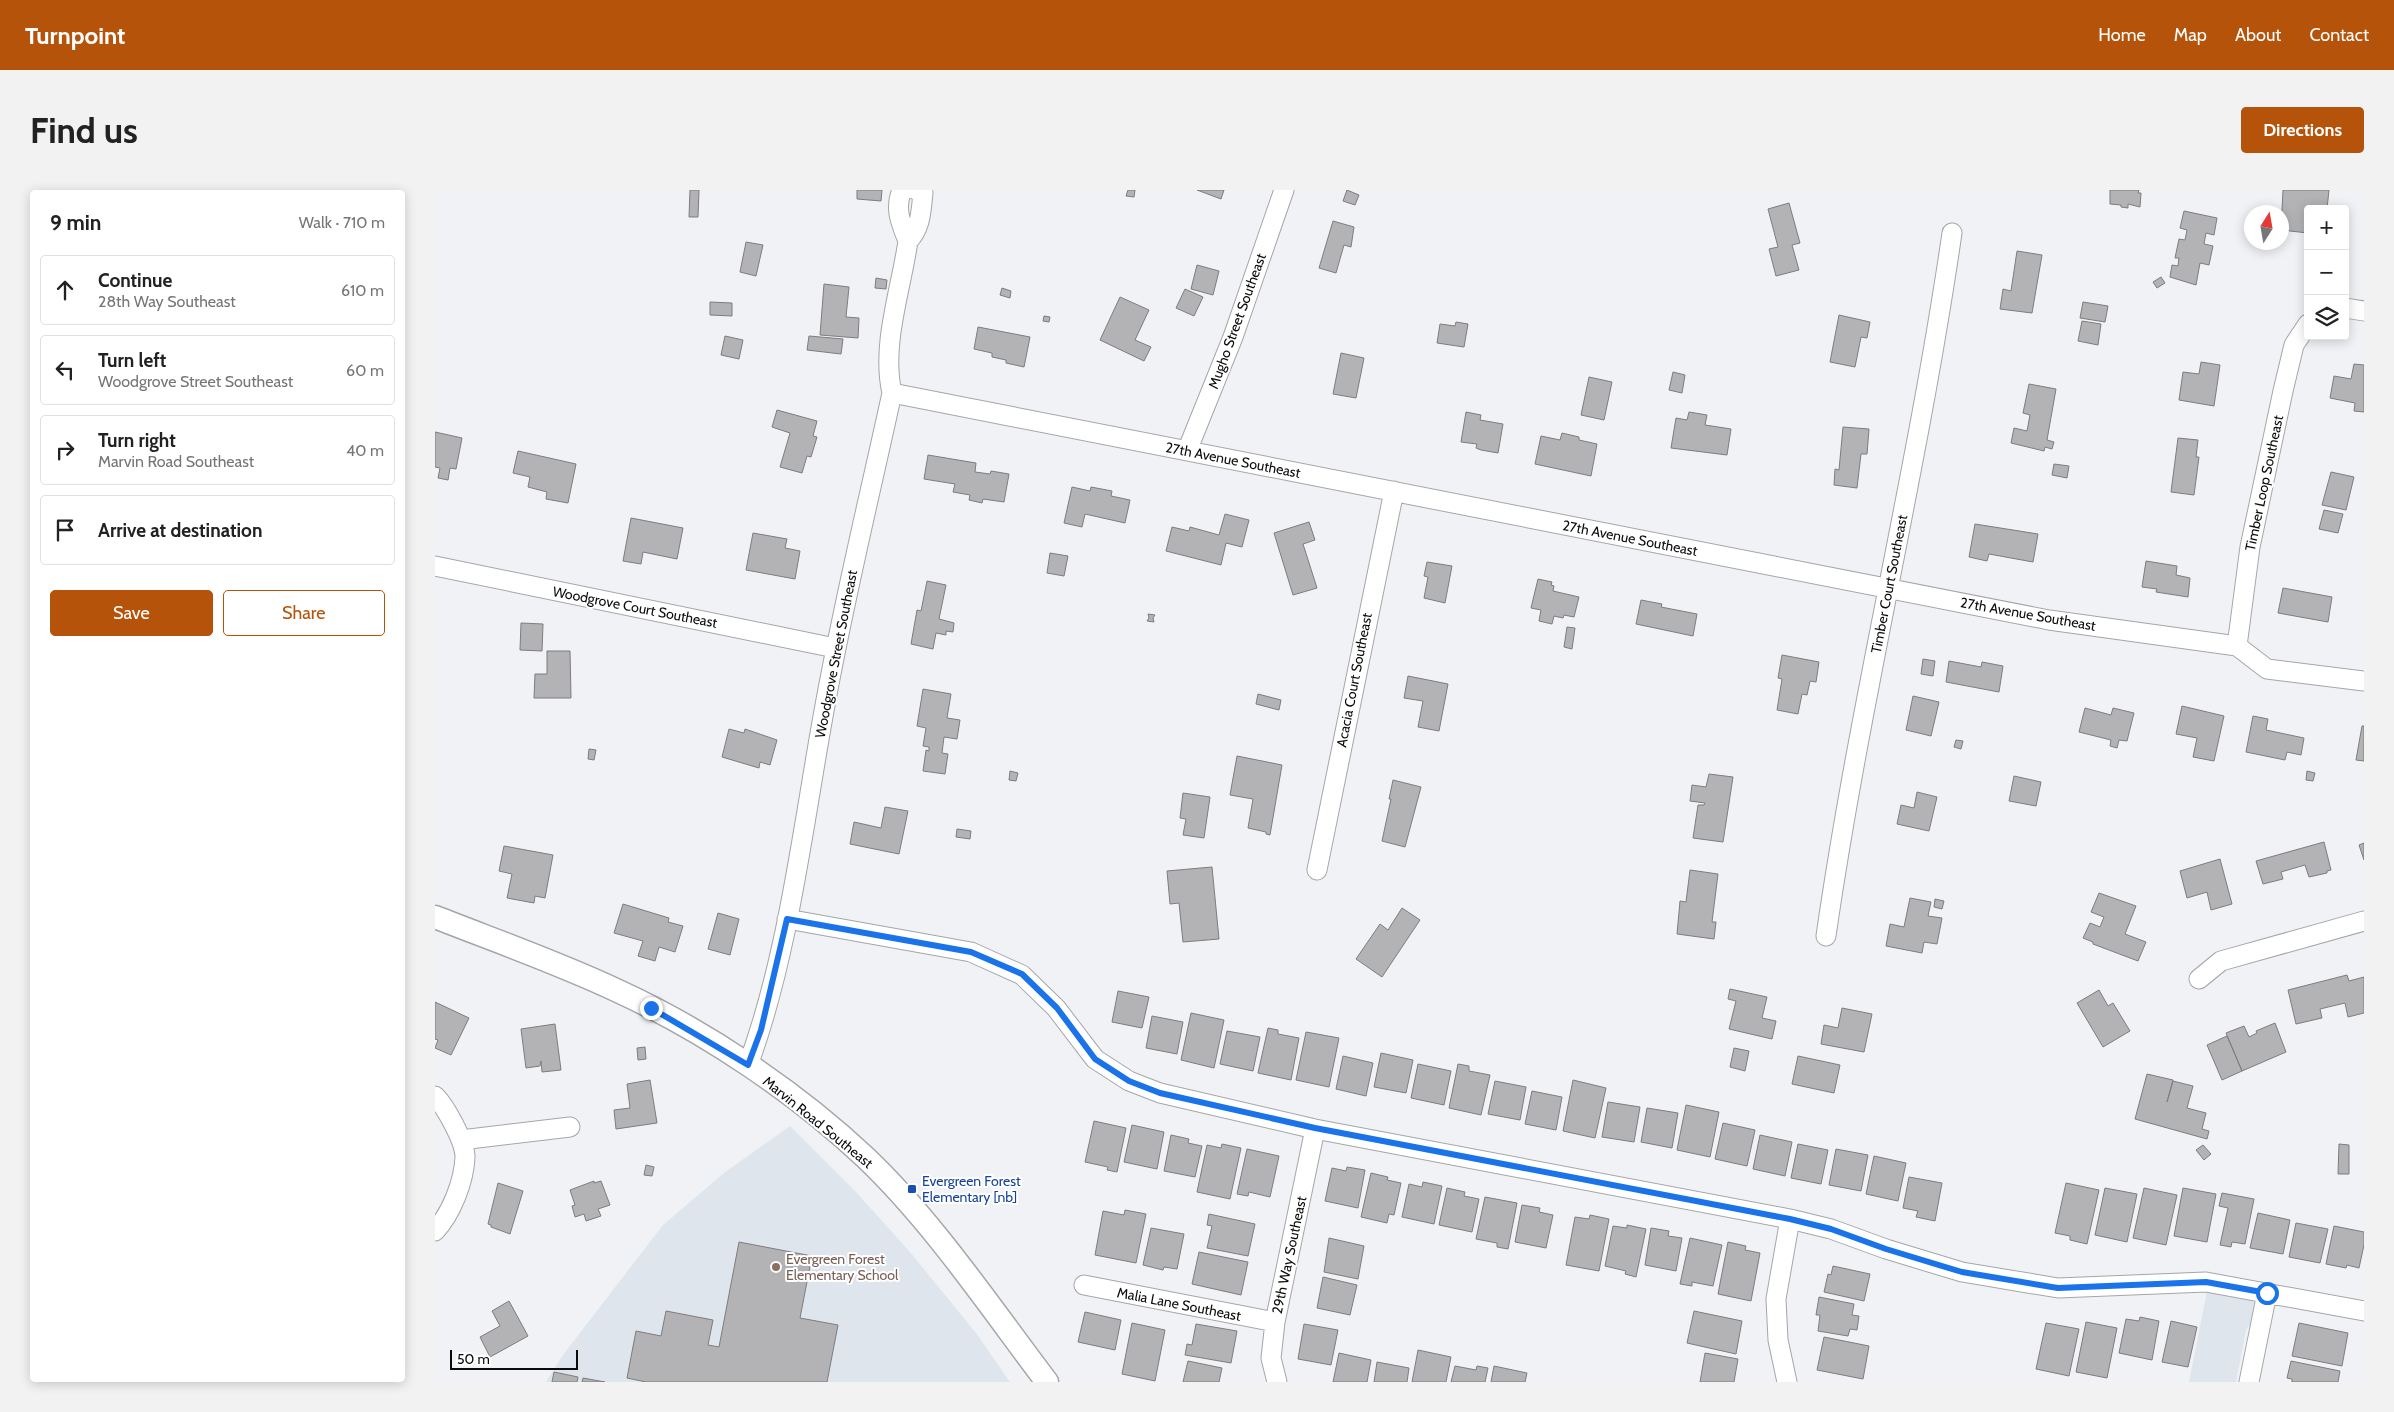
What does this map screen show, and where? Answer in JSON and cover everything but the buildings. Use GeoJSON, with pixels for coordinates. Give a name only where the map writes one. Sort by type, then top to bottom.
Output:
{"type":"FeatureCollection","features":[{"type":"Feature","properties":{"kind":"street"},"geometry":{"type":"LineString","coordinates":[[902,190],[898,200],[899,219],[908,241]]}},
{"type":"Feature","properties":{"kind":"street","name":"Woodgrove Street Southeast"},"geometry":{"type":"LineString","coordinates":[[748,1065],[761,1030],[787,919],[835,648],[892,393],[889,378],[890,341],[908,241],[916,234],[921,217],[923,193],[916,190]]}},
{"type":"Feature","properties":{"kind":"street","name":"Mugho Street Southeast"},"geometry":{"type":"LineString","coordinates":[[1187,451],[1233,337],[1285,190]]}},
{"type":"Feature","properties":{"kind":"street","name":"Timber Court Southeast"},"geometry":{"type":"LineString","coordinates":[[1826,936],[1888,588],[1927,386],[1952,232]]}},
{"type":"Feature","properties":{"kind":"street"},"geometry":{"type":"LineString","coordinates":[[2349,309],[2364,312]]}},
{"type":"Feature","properties":{"kind":"street","name":"Timber Loop Southeast"},"geometry":{"type":"LineString","coordinates":[[2237,646],[2250,547],[2283,391],[2294,345],[2304,330]]}},
{"type":"Feature","properties":{"kind":"street","name":"27th Avenue Southeast"},"geometry":{"type":"LineString","coordinates":[[892,393],[2049,620],[2237,646],[2267,668],[2364,680]]}},
{"type":"Feature","properties":{"kind":"street","name":"Acacia Court Southeast"},"geometry":{"type":"LineString","coordinates":[[1317,870],[1393,491]]}},
{"type":"Feature","properties":{"kind":"street","name":"Woodgrove Court Southeast"},"geometry":{"type":"LineString","coordinates":[[435,566],[835,648]]}},
{"type":"Feature","properties":{"kind":"street","name":"Marvin Road Southeast"},"geometry":{"type":"LineString","coordinates":[[435,917],[617,990],[684,1026],[748,1065],[808,1110],[866,1159],[918,1215],[1047,1382]]}},
{"type":"Feature","properties":{"kind":"street"},"geometry":{"type":"LineString","coordinates":[[787,919],[971,952],[1022,974],[1057,1008],[1095,1059],[1129,1081],[1160,1093],[1315,1128],[1790,1219],[1831,1229],[1886,1249],[1962,1272],[2058,1288],[2206,1282],[2364,1311]]}},
{"type":"Feature","properties":{"kind":"street"},"geometry":{"type":"LineString","coordinates":[[2199,979],[2221,961],[2364,920]]}},
{"type":"Feature","properties":{"kind":"street"},"geometry":{"type":"LineString","coordinates":[[435,1096],[461,1140],[465,1157],[459,1187],[444,1221],[435,1231]]}},
{"type":"Feature","properties":{"kind":"street"},"geometry":{"type":"LineString","coordinates":[[461,1140],[570,1128]]}},
{"type":"Feature","properties":{"kind":"street","name":"29th Way Southeast"},"geometry":{"type":"LineString","coordinates":[[1277,1382],[1271,1358],[1275,1322],[1315,1128]]}},
{"type":"Feature","properties":{"kind":"street"},"geometry":{"type":"LineString","coordinates":[[1787,1382],[1778,1340],[1777,1299],[1790,1219]]}},
{"type":"Feature","properties":{"kind":"street","name":"Malia Lane Southeast"},"geometry":{"type":"LineString","coordinates":[[1084,1285],[1275,1322]]}},
{"type":"Feature","properties":{"kind":"street"},"geometry":{"type":"LineString","coordinates":[[2249,1382],[2267,1293]]}},
{"type":"Feature","properties":{"kind":"shaded area","name":"Evergreen Forest Elementary School"},"geometry":{"type":"Polygon","coordinates":[[[790,1126],[855,1191],[910,1252],[976,1333],[1010,1382],[546,1382],[563,1355],[663,1225],[724,1173],[790,1126]]]}},
{"type":"Feature","properties":{"kind":"shaded area"},"geometry":{"type":"Polygon","coordinates":[[[2207,1291],[2244,1292],[2255,1303],[2253,1321],[2246,1330],[2236,1382],[2189,1382],[2207,1291]]]}},
{"type":"Feature","properties":{"kind":"place","name":"Evergreen Forest Elementary [nb]"},"geometry":{"type":"Point","coordinates":[912,1189]}},
{"type":"Feature","properties":{"kind":"place","name":"Evergreen Forest Elementary School"},"geometry":{"type":"Point","coordinates":[776,1267]}},
{"type":"Feature","properties":{"kind":"route"},"geometry":{"type":"LineString","coordinates":[[651,1008],[748,1065],[761,1030],[787,919],[971,952],[1022,974],[1057,1008],[1095,1059],[1129,1081],[1160,1093],[1315,1128],[1790,1219],[1831,1229],[1886,1249],[1962,1272],[2058,1288],[2206,1282],[2267,1293]]}}]}
